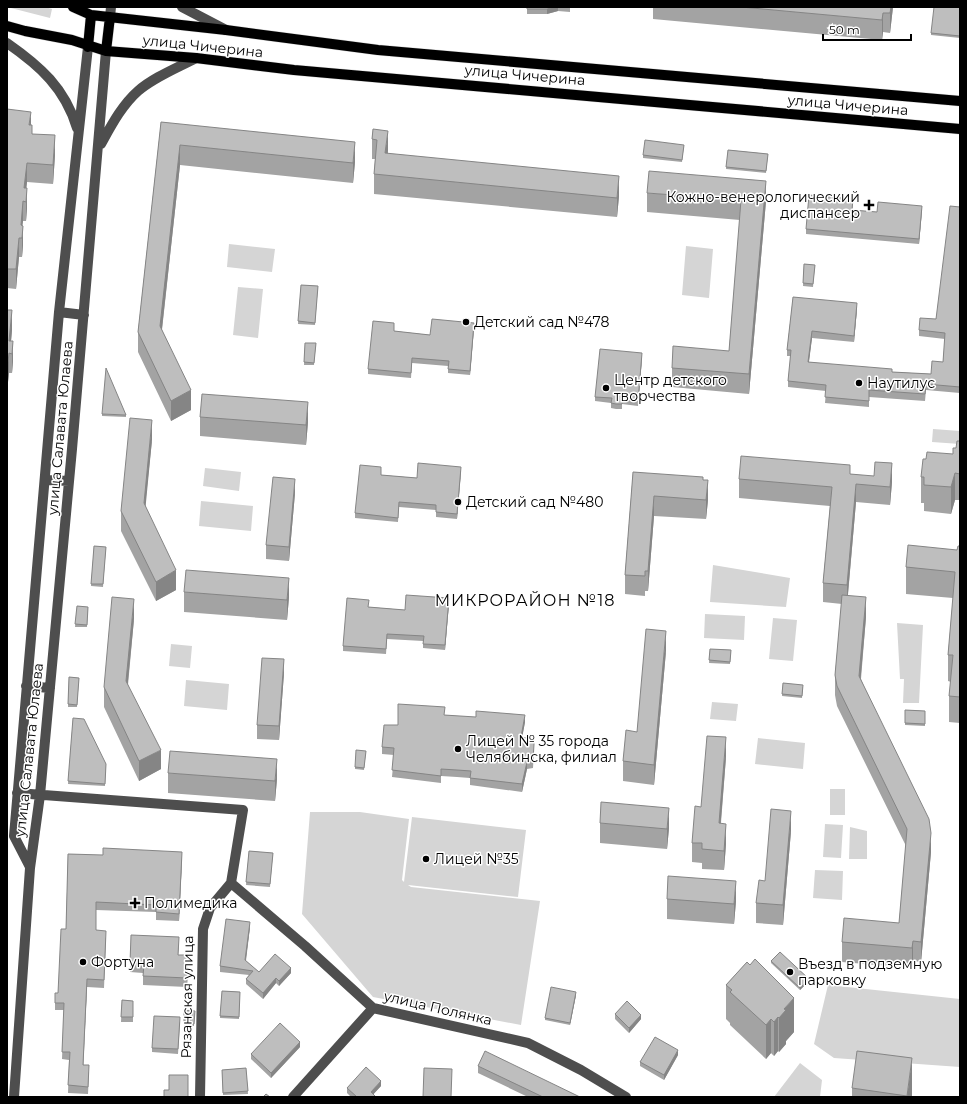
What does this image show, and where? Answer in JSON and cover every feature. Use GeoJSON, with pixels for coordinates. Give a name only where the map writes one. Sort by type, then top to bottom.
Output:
{"type":"FeatureCollection","features":[{"type":"Feature","properties":{"kind":"main road","name":"улица Чичерина"},"geometry":{"type":"LineString","coordinates":[[73,7],[226,30],[378,50],[960,101]]}},
{"type":"Feature","properties":{"kind":"main road","name":"улица Салавата Юлаева"},"geometry":{"type":"LineString","coordinates":[[88,47],[92,11]]}},
{"type":"Feature","properties":{"kind":"main road","name":"улица Салавата Юлаева"},"geometry":{"type":"LineString","coordinates":[[106,51],[111,12]]}},
{"type":"Feature","properties":{"kind":"main road","name":"улица Чичерина"},"geometry":{"type":"LineString","coordinates":[[7,26],[72,40],[88,47],[106,51],[196,58],[294,70],[960,129]]}},
{"type":"Feature","properties":{"kind":"main road"},"geometry":{"type":"LineString","coordinates":[[943,100],[960,96]]}},
{"type":"Feature","properties":{"kind":"street"},"geometry":{"type":"LineString","coordinates":[[182,7],[226,30]]}},
{"type":"Feature","properties":{"kind":"street"},"geometry":{"type":"LineString","coordinates":[[7,43],[32,60],[59,88],[72,111],[79,132]]}},
{"type":"Feature","properties":{"kind":"street","name":"улица Салавата Юлаева"},"geometry":{"type":"LineString","coordinates":[[30,868],[14,836],[17,793],[46,480],[59,312],[88,47]]}},
{"type":"Feature","properties":{"kind":"street","name":"улица Салавата Юлаева"},"geometry":{"type":"LineString","coordinates":[[30,868],[40,795],[50,688],[99,147],[106,51]]}},
{"type":"Feature","properties":{"kind":"street"},"geometry":{"type":"LineString","coordinates":[[99,147],[115,119],[137,92],[160,76],[196,58]]}},
{"type":"Feature","properties":{"kind":"street"},"geometry":{"type":"LineString","coordinates":[[59,312],[84,315]]}},
{"type":"Feature","properties":{"kind":"street"},"geometry":{"type":"LineString","coordinates":[[46,480],[69,481]]}},
{"type":"Feature","properties":{"kind":"street"},"geometry":{"type":"LineString","coordinates":[[26,686],[50,688]]}},
{"type":"Feature","properties":{"kind":"street"},"geometry":{"type":"LineString","coordinates":[[17,793],[243,810],[231,883]]}},
{"type":"Feature","properties":{"kind":"street"},"geometry":{"type":"LineString","coordinates":[[14,1097],[30,868]]}},
{"type":"Feature","properties":{"kind":"street","name":"улица Полянка"},"geometry":{"type":"LineString","coordinates":[[231,883],[305,946],[372,1008],[528,1043],[581,1070],[626,1097]]}},
{"type":"Feature","properties":{"kind":"street","name":"Рязанская улица"},"geometry":{"type":"LineString","coordinates":[[200,1097],[203,929],[210,908],[231,883]]}},
{"type":"Feature","properties":{"kind":"street"},"geometry":{"type":"LineString","coordinates":[[293,1097],[372,1008]]}},
{"type":"Feature","properties":{"kind":"shaded area"},"geometry":{"type":"Polygon","coordinates":[[[7,7],[45,7],[52,9],[50,18],[7,7]]]}},
{"type":"Feature","properties":{"kind":"shaded area"},"geometry":{"type":"Polygon","coordinates":[[[229,244],[275,249],[272,272],[227,267],[229,244]]]}},
{"type":"Feature","properties":{"kind":"shaded area"},"geometry":{"type":"Polygon","coordinates":[[[686,246],[713,249],[709,298],[682,295],[686,246]]]}},
{"type":"Feature","properties":{"kind":"shaded area"},"geometry":{"type":"Polygon","coordinates":[[[238,287],[263,289],[258,338],[233,335],[238,287]]]}},
{"type":"Feature","properties":{"kind":"shaded area"},"geometry":{"type":"Polygon","coordinates":[[[933,429],[960,431],[960,444],[932,442],[933,429]]]}},
{"type":"Feature","properties":{"kind":"shaded area"},"geometry":{"type":"Polygon","coordinates":[[[205,468],[241,472],[239,491],[203,486],[205,468]]]}},
{"type":"Feature","properties":{"kind":"shaded area"},"geometry":{"type":"Polygon","coordinates":[[[201,501],[253,506],[251,531],[199,526],[201,501]]]}},
{"type":"Feature","properties":{"kind":"shaded area"},"geometry":{"type":"Polygon","coordinates":[[[713,565],[790,578],[786,607],[710,602],[713,565]]]}},
{"type":"Feature","properties":{"kind":"shaded area"},"geometry":{"type":"Polygon","coordinates":[[[705,614],[745,616],[744,640],[704,638],[705,614]]]}},
{"type":"Feature","properties":{"kind":"shaded area"},"geometry":{"type":"Polygon","coordinates":[[[773,618],[797,620],[793,661],[769,659],[773,618]]]}},
{"type":"Feature","properties":{"kind":"shaded area"},"geometry":{"type":"Polygon","coordinates":[[[897,623],[923,625],[919,703],[903,703],[904,679],[900,679],[897,623]]]}},
{"type":"Feature","properties":{"kind":"shaded area"},"geometry":{"type":"Polygon","coordinates":[[[171,644],[192,646],[190,668],[169,666],[171,644]]]}},
{"type":"Feature","properties":{"kind":"shaded area"},"geometry":{"type":"Polygon","coordinates":[[[186,680],[229,684],[227,710],[184,706],[186,680]]]}},
{"type":"Feature","properties":{"kind":"shaded area"},"geometry":{"type":"Polygon","coordinates":[[[712,702],[738,704],[736,721],[710,719],[712,702]]]}},
{"type":"Feature","properties":{"kind":"shaded area"},"geometry":{"type":"Polygon","coordinates":[[[758,738],[805,743],[803,769],[755,764],[758,738]]]}},
{"type":"Feature","properties":{"kind":"shaded area"},"geometry":{"type":"Polygon","coordinates":[[[830,789],[845,789],[845,815],[830,815],[830,789]]]}},
{"type":"Feature","properties":{"kind":"shaded area"},"geometry":{"type":"Polygon","coordinates":[[[310,812],[360,812],[409,819],[402,880],[404,882],[412,817],[526,830],[518,897],[408,885],[411,887],[540,901],[521,1025],[373,997],[302,914],[310,812]]]}},
{"type":"Feature","properties":{"kind":"shaded area"},"geometry":{"type":"Polygon","coordinates":[[[825,824],[843,825],[841,858],[823,857],[825,824]]]}},
{"type":"Feature","properties":{"kind":"shaded area"},"geometry":{"type":"Polygon","coordinates":[[[850,827],[867,831],[867,859],[849,859],[850,827]]]}},
{"type":"Feature","properties":{"kind":"shaded area"},"geometry":{"type":"Polygon","coordinates":[[[815,870],[843,871],[842,900],[813,898],[815,870]]]}},
{"type":"Feature","properties":{"kind":"shaded area"},"geometry":{"type":"Polygon","coordinates":[[[828,985],[960,999],[960,1067],[834,1058],[814,1044],[828,985]]]}},
{"type":"Feature","properties":{"kind":"shaded area"},"geometry":{"type":"Polygon","coordinates":[[[800,1063],[822,1080],[820,1097],[774,1097],[800,1063]]]}},
{"type":"Feature","properties":{"kind":"building"},"geometry":{"type":"Polygon","coordinates":[[[527,7],[555,7],[547,9],[527,9],[527,7]]]}},
{"type":"Feature","properties":{"kind":"building"},"geometry":{"type":"Polygon","coordinates":[[[741,7],[891,7],[890,13],[883,13],[882,20],[741,7]]]}},
{"type":"Feature","properties":{"kind":"building"},"geometry":{"type":"Polygon","coordinates":[[[934,7],[960,7],[960,36],[931,33],[934,7]]]}},
{"type":"Feature","properties":{"kind":"building"},"geometry":{"type":"Polygon","coordinates":[[[7,109],[31,112],[29,125],[32,125],[32,134],[55,135],[53,165],[27,163],[24,188],[27,188],[26,202],[23,201],[21,225],[23,226],[22,238],[19,238],[16,269],[7,269],[7,109]]]}},
{"type":"Feature","properties":{"kind":"building"},"geometry":{"type":"Polygon","coordinates":[[[161,122],[355,142],[353,163],[180,145],[160,326],[191,390],[171,401],[138,332],[161,122]]]}},
{"type":"Feature","properties":{"kind":"building"},"geometry":{"type":"Polygon","coordinates":[[[373,129],[388,131],[385,153],[619,176],[617,198],[374,174],[377,140],[372,139],[373,129]]]}},
{"type":"Feature","properties":{"kind":"building"},"geometry":{"type":"Polygon","coordinates":[[[645,140],[684,145],[682,160],[643,155],[645,140]]]}},
{"type":"Feature","properties":{"kind":"building"},"geometry":{"type":"Polygon","coordinates":[[[728,150],[768,154],[766,171],[726,167],[728,150]]]}},
{"type":"Feature","properties":{"kind":"building"},"geometry":{"type":"Polygon","coordinates":[[[649,171],[766,181],[749,374],[672,368],[673,346],[729,351],[741,200],[647,193],[649,171]]]}},
{"type":"Feature","properties":{"kind":"building"},"geometry":{"type":"Polygon","coordinates":[[[809,195],[853,199],[852,210],[877,212],[878,202],[922,206],[919,239],[806,229],[809,195]]]}},
{"type":"Feature","properties":{"kind":"building"},"geometry":{"type":"Polygon","coordinates":[[[950,206],[960,207],[960,387],[926,384],[925,394],[869,390],[869,401],[825,397],[826,385],[788,381],[791,350],[787,350],[793,297],[857,303],[854,336],[812,331],[808,362],[892,369],[892,372],[931,374],[932,361],[943,362],[945,333],[919,330],[920,318],[936,319],[950,206]]]}},
{"type":"Feature","properties":{"kind":"building"},"geometry":{"type":"Polygon","coordinates":[[[804,264],[815,265],[813,284],[803,283],[804,264]]]}},
{"type":"Feature","properties":{"kind":"building"},"geometry":{"type":"Polygon","coordinates":[[[301,285],[318,286],[315,323],[298,321],[301,285]]]}},
{"type":"Feature","properties":{"kind":"building"},"geometry":{"type":"Polygon","coordinates":[[[7,310],[12,310],[9,341],[13,341],[12,354],[9,353],[7,372],[7,310]]]}},
{"type":"Feature","properties":{"kind":"building"},"geometry":{"type":"Polygon","coordinates":[[[432,319],[474,323],[470,371],[448,369],[449,361],[412,358],[411,373],[368,369],[373,321],[394,323],[394,331],[430,335],[432,319]]]}},
{"type":"Feature","properties":{"kind":"building"},"geometry":{"type":"Polygon","coordinates":[[[305,343],[316,343],[314,363],[304,362],[305,343]]]}},
{"type":"Feature","properties":{"kind":"building"},"geometry":{"type":"Polygon","coordinates":[[[600,349],[642,353],[638,401],[622,399],[622,404],[616,404],[611,403],[612,398],[595,397],[600,349]]]}},
{"type":"Feature","properties":{"kind":"building"},"geometry":{"type":"Polygon","coordinates":[[[106,368],[126,415],[102,414],[106,368]]]}},
{"type":"Feature","properties":{"kind":"building"},"geometry":{"type":"Polygon","coordinates":[[[202,394],[308,402],[306,425],[200,417],[202,394]]]}},
{"type":"Feature","properties":{"kind":"building"},"geometry":{"type":"Polygon","coordinates":[[[130,418],[152,420],[144,503],[176,570],[156,582],[121,511],[130,418]]]}},
{"type":"Feature","properties":{"kind":"building"},"geometry":{"type":"Polygon","coordinates":[[[957,441],[960,441],[960,474],[955,473],[951,487],[924,485],[924,477],[921,477],[923,459],[926,459],[927,452],[953,454],[953,448],[956,448],[957,441]]]}},
{"type":"Feature","properties":{"kind":"building"},"geometry":{"type":"Polygon","coordinates":[[[741,456],[850,465],[850,474],[874,476],[875,462],[892,463],[890,487],[856,484],[847,585],[823,583],[832,487],[739,479],[741,456]]]}},
{"type":"Feature","properties":{"kind":"building"},"geometry":{"type":"Polygon","coordinates":[[[418,463],[461,467],[457,514],[436,512],[436,505],[399,502],[398,518],[355,513],[360,465],[381,467],[381,475],[417,478],[418,463]]]}},
{"type":"Feature","properties":{"kind":"building"},"geometry":{"type":"Polygon","coordinates":[[[633,472],[703,477],[703,480],[708,480],[706,500],[654,496],[648,571],[645,571],[645,576],[625,575],[633,472]]]}},
{"type":"Feature","properties":{"kind":"building"},"geometry":{"type":"Polygon","coordinates":[[[273,477],[295,479],[289,547],[266,545],[273,477]]]}},
{"type":"Feature","properties":{"kind":"building"},"geometry":{"type":"Polygon","coordinates":[[[908,545],[957,550],[958,546],[960,546],[960,697],[949,696],[953,655],[948,655],[955,572],[906,567],[908,545]]]}},
{"type":"Feature","properties":{"kind":"building"},"geometry":{"type":"Polygon","coordinates":[[[94,546],[106,547],[103,584],[91,584],[94,546]]]}},
{"type":"Feature","properties":{"kind":"building"},"geometry":{"type":"Polygon","coordinates":[[[186,570],[289,578],[287,600],[184,592],[186,570]]]}},
{"type":"Feature","properties":{"kind":"building"},"geometry":{"type":"Polygon","coordinates":[[[406,595],[449,598],[445,645],[423,644],[424,636],[387,634],[386,649],[343,646],[347,598],[369,600],[368,607],[405,610],[406,595]]]}},
{"type":"Feature","properties":{"kind":"building"},"geometry":{"type":"Polygon","coordinates":[[[842,595],[866,597],[859,676],[929,819],[931,833],[921,942],[913,941],[912,948],[842,942],[844,918],[899,923],[907,829],[837,686],[835,675],[842,595]]]}},
{"type":"Feature","properties":{"kind":"building"},"geometry":{"type":"Polygon","coordinates":[[[112,597],[134,599],[126,681],[161,750],[139,761],[104,687],[112,597]]]}},
{"type":"Feature","properties":{"kind":"building"},"geometry":{"type":"Polygon","coordinates":[[[77,606],[88,607],[87,625],[75,624],[77,606]]]}},
{"type":"Feature","properties":{"kind":"building"},"geometry":{"type":"Polygon","coordinates":[[[646,629],[666,631],[654,765],[623,761],[626,730],[637,732],[646,629]]]}},
{"type":"Feature","properties":{"kind":"building"},"geometry":{"type":"Polygon","coordinates":[[[710,649],[731,650],[730,662],[709,660],[710,649]]]}},
{"type":"Feature","properties":{"kind":"building"},"geometry":{"type":"Polygon","coordinates":[[[262,658],[284,659],[279,726],[257,725],[262,658]]]}},
{"type":"Feature","properties":{"kind":"building"},"geometry":{"type":"Polygon","coordinates":[[[69,677],[79,678],[77,705],[68,704],[69,677]]]}},
{"type":"Feature","properties":{"kind":"building"},"geometry":{"type":"Polygon","coordinates":[[[783,683],[803,685],[802,696],[782,694],[783,683]]]}},
{"type":"Feature","properties":{"kind":"building","name":"Лицей № 35 города Челябинска, филиал"},"geometry":{"type":"Polygon","coordinates":[[[398,704],[445,707],[444,715],[476,717],[476,711],[525,715],[521,737],[534,739],[534,744],[533,761],[527,762],[522,784],[470,778],[471,771],[441,769],[441,776],[392,770],[394,748],[382,747],[384,725],[398,725],[398,704]]]}},
{"type":"Feature","properties":{"kind":"building"},"geometry":{"type":"Polygon","coordinates":[[[905,710],[925,711],[925,724],[905,723],[905,710]]]}},
{"type":"Feature","properties":{"kind":"building"},"geometry":{"type":"Polygon","coordinates":[[[73,718],[84,719],[106,764],[105,784],[68,781],[73,718]]]}},
{"type":"Feature","properties":{"kind":"building"},"geometry":{"type":"Polygon","coordinates":[[[707,736],[726,737],[719,823],[726,824],[724,851],[702,849],[702,843],[692,843],[695,806],[701,807],[707,736]]]}},
{"type":"Feature","properties":{"kind":"building"},"geometry":{"type":"Polygon","coordinates":[[[356,750],[366,751],[364,768],[355,767],[356,750]]]}},
{"type":"Feature","properties":{"kind":"building"},"geometry":{"type":"Polygon","coordinates":[[[170,751],[277,759],[275,781],[168,773],[170,751]]]}},
{"type":"Feature","properties":{"kind":"building"},"geometry":{"type":"Polygon","coordinates":[[[601,802],[669,808],[667,829],[600,823],[601,802]]]}},
{"type":"Feature","properties":{"kind":"building"},"geometry":{"type":"Polygon","coordinates":[[[771,809],[791,811],[783,905],[756,903],[759,880],[765,881],[771,809]]]}},
{"type":"Feature","properties":{"kind":"building"},"geometry":{"type":"Polygon","coordinates":[[[103,848],[182,852],[179,914],[156,912],[156,905],[96,902],[96,930],[106,931],[104,980],[87,979],[83,1065],[89,1065],[88,1087],[68,1085],[70,1052],[62,1052],[64,1003],[55,1003],[55,993],[58,993],[61,929],[66,929],[68,854],[103,855],[103,848]]]}},
{"type":"Feature","properties":{"kind":"building"},"geometry":{"type":"Polygon","coordinates":[[[249,851],[273,853],[270,884],[246,882],[249,851]]]}},
{"type":"Feature","properties":{"kind":"building"},"geometry":{"type":"Polygon","coordinates":[[[668,876],[736,881],[734,904],[667,899],[668,876]]]}},
{"type":"Feature","properties":{"kind":"building"},"geometry":{"type":"Polygon","coordinates":[[[226,919],[250,922],[245,960],[259,972],[275,954],[291,968],[279,981],[276,978],[263,993],[246,979],[253,971],[220,966],[226,919]]]}},
{"type":"Feature","properties":{"kind":"building"},"geometry":{"type":"Polygon","coordinates":[[[131,935],[179,937],[178,955],[188,955],[187,978],[143,976],[144,964],[130,963],[131,935]]]}},
{"type":"Feature","properties":{"kind":"building","name":"Въезд в подземную парковку"},"geometry":{"type":"Polygon","coordinates":[[[780,952],[809,979],[800,988],[771,961],[780,952]]]}},
{"type":"Feature","properties":{"kind":"building"},"geometry":{"type":"Polygon","coordinates":[[[755,959],[794,998],[784,1009],[786,1010],[779,1018],[778,1017],[774,1022],[771,1019],[766,1025],[730,992],[732,990],[726,985],[747,962],[750,965],[755,959]]]}},
{"type":"Feature","properties":{"kind":"building"},"geometry":{"type":"Polygon","coordinates":[[[551,987],[576,992],[570,1023],[545,1018],[551,987]]]}},
{"type":"Feature","properties":{"kind":"building"},"geometry":{"type":"Polygon","coordinates":[[[222,991],[240,992],[239,1017],[220,1016],[222,991]]]}},
{"type":"Feature","properties":{"kind":"building"},"geometry":{"type":"Polygon","coordinates":[[[122,1000],[133,1001],[133,1017],[121,1017],[122,1000]]]}},
{"type":"Feature","properties":{"kind":"building"},"geometry":{"type":"Polygon","coordinates":[[[627,1001],[641,1015],[629,1028],[615,1014],[627,1001]]]}},
{"type":"Feature","properties":{"kind":"building"},"geometry":{"type":"Polygon","coordinates":[[[184,1010],[195,1011],[194,1024],[184,1024],[184,1010]]]}},
{"type":"Feature","properties":{"kind":"building"},"geometry":{"type":"Polygon","coordinates":[[[154,1016],[180,1017],[178,1049],[152,1048],[154,1016]]]}},
{"type":"Feature","properties":{"kind":"building"},"geometry":{"type":"Polygon","coordinates":[[[280,1023],[300,1042],[271,1073],[251,1054],[280,1023]]]}},
{"type":"Feature","properties":{"kind":"building"},"geometry":{"type":"Polygon","coordinates":[[[655,1037],[678,1050],[664,1075],[640,1062],[655,1037]]]}},
{"type":"Feature","properties":{"kind":"building"},"geometry":{"type":"Polygon","coordinates":[[[485,1051],[580,1097],[543,1097],[478,1066],[485,1051]]]}},
{"type":"Feature","properties":{"kind":"building"},"geometry":{"type":"Polygon","coordinates":[[[857,1051],[912,1058],[907,1096],[852,1088],[857,1051]]]}},
{"type":"Feature","properties":{"kind":"building"},"geometry":{"type":"Polygon","coordinates":[[[366,1067],[381,1081],[371,1092],[376,1097],[357,1097],[347,1088],[366,1067]]]}},
{"type":"Feature","properties":{"kind":"building"},"geometry":{"type":"Polygon","coordinates":[[[246,1068],[248,1091],[223,1093],[222,1070],[246,1068]]]}},
{"type":"Feature","properties":{"kind":"building"},"geometry":{"type":"Polygon","coordinates":[[[424,1068],[452,1069],[451,1097],[423,1097],[424,1068]]]}},
{"type":"Feature","properties":{"kind":"building"},"geometry":{"type":"Polygon","coordinates":[[[169,1075],[188,1075],[188,1097],[164,1097],[164,1090],[169,1090],[169,1075]]]}},
{"type":"Feature","properties":{"kind":"building"},"geometry":{"type":"Polygon","coordinates":[[[266,1094],[270,1097],[263,1097],[266,1094]]]}},
{"type":"Feature","properties":{"kind":"place","name":"Кожно-венерологический диспансер"},"geometry":{"type":"Point","coordinates":[869,205]}},
{"type":"Feature","properties":{"kind":"place","name":"Детский сад №478"},"geometry":{"type":"Point","coordinates":[466,322]}},
{"type":"Feature","properties":{"kind":"place","name":"Наутилус"},"geometry":{"type":"Point","coordinates":[859,383]}},
{"type":"Feature","properties":{"kind":"place","name":"Центр детского творчества"},"geometry":{"type":"Point","coordinates":[606,388]}},
{"type":"Feature","properties":{"kind":"place","name":"Детский сад №480"},"geometry":{"type":"Point","coordinates":[458,502]}},
{"type":"Feature","properties":{"kind":"place","name":"Лицей № 35 города Челябинска, филиал"},"geometry":{"type":"Point","coordinates":[458,749]}},
{"type":"Feature","properties":{"kind":"place","name":"Лицей №35"},"geometry":{"type":"Point","coordinates":[426,859]}},
{"type":"Feature","properties":{"kind":"place","name":"Полимедика"},"geometry":{"type":"Point","coordinates":[135,903]}},
{"type":"Feature","properties":{"kind":"place","name":"Фортуна"},"geometry":{"type":"Point","coordinates":[83,962]}},
{"type":"Feature","properties":{"kind":"place","name":"Въезд в подземную парковку"},"geometry":{"type":"Point","coordinates":[790,972]}},
{"type":"Feature","properties":{"kind":"district","name":"МИКРОРАЙОН №18"},"geometry":{"type":"Point","coordinates":[525,600]}}]}
